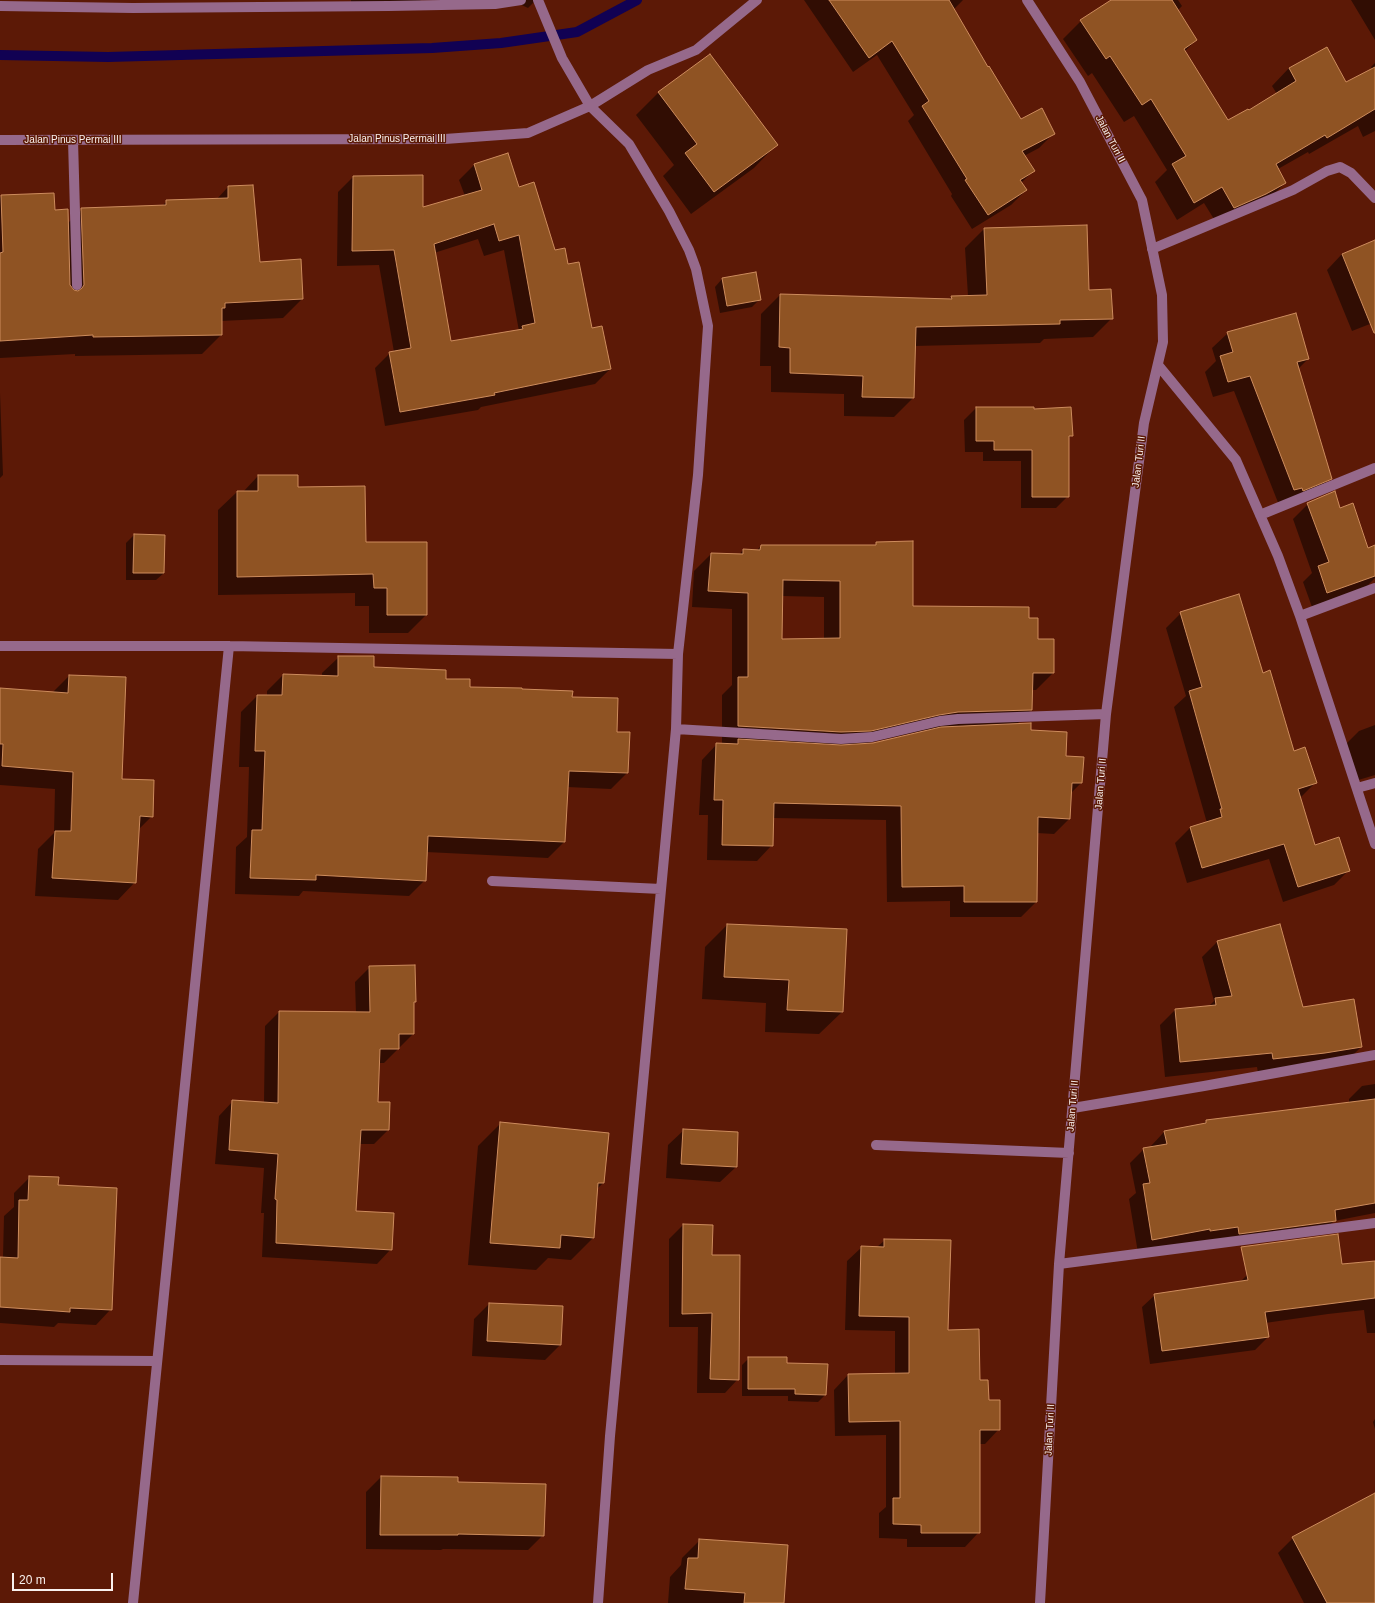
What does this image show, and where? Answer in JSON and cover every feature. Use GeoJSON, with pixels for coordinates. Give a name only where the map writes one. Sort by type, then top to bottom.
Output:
{"type":"FeatureCollection","features":[{"type":"Feature","properties":{"kind":"street"},"geometry":{"type":"LineString","coordinates":[[0,6],[494,2],[521,0]]}},
{"type":"Feature","properties":{"kind":"street"},"geometry":{"type":"LineString","coordinates":[[538,0],[562,58],[590,106],[629,144],[669,211],[689,250],[696,269],[708,326],[698,476],[678,654],[676,729],[610,1436],[598,1603]]}},
{"type":"Feature","properties":{"kind":"street","name":"Jalan Pinus Permai III"},"geometry":{"type":"LineString","coordinates":[[0,140],[445,139],[528,132],[590,106],[648,70],[696,50],[757,0]]}},
{"type":"Feature","properties":{"kind":"street","name":"Jalan Turi II"},"geometry":{"type":"LineString","coordinates":[[1027,0],[1080,82],[1142,200],[1162,295],[1163,342],[1144,423],[1106,714],[1059,1264],[1040,1603]]}},
{"type":"Feature","properties":{"kind":"street"},"geometry":{"type":"LineString","coordinates":[[73,140],[77,286]]}},
{"type":"Feature","properties":{"kind":"street"},"geometry":{"type":"LineString","coordinates":[[1152,249],[1293,190],[1327,171],[1340,167],[1350,173],[1375,198]]}},
{"type":"Feature","properties":{"kind":"street"},"geometry":{"type":"LineString","coordinates":[[1158,365],[1236,460],[1278,556],[1300,616],[1375,844]]}},
{"type":"Feature","properties":{"kind":"street"},"geometry":{"type":"LineString","coordinates":[[1260,515],[1375,468]]}},
{"type":"Feature","properties":{"kind":"street"},"geometry":{"type":"LineString","coordinates":[[1300,616],[1375,588]]}},
{"type":"Feature","properties":{"kind":"street"},"geometry":{"type":"LineString","coordinates":[[0,646],[229,646],[678,654]]}},
{"type":"Feature","properties":{"kind":"street"},"geometry":{"type":"LineString","coordinates":[[133,1603],[156,1361],[229,646]]}},
{"type":"Feature","properties":{"kind":"street"},"geometry":{"type":"LineString","coordinates":[[676,729],[841,739],[872,737],[946,720],[1106,714]]}},
{"type":"Feature","properties":{"kind":"street"},"geometry":{"type":"LineString","coordinates":[[1357,788],[1375,783]]}},
{"type":"Feature","properties":{"kind":"street"},"geometry":{"type":"LineString","coordinates":[[492,881],[661,889]]}},
{"type":"Feature","properties":{"kind":"street"},"geometry":{"type":"LineString","coordinates":[[1073,1108],[1375,1055]]}},
{"type":"Feature","properties":{"kind":"street"},"geometry":{"type":"LineString","coordinates":[[876,1145],[1069,1154]]}},
{"type":"Feature","properties":{"kind":"street"},"geometry":{"type":"LineString","coordinates":[[1059,1264],[1375,1223]]}},
{"type":"Feature","properties":{"kind":"street"},"geometry":{"type":"LineString","coordinates":[[0,1360],[156,1361]]}},
{"type":"Feature","properties":{"kind":"building"},"geometry":{"type":"Polygon","coordinates":[[[829,0],[949,0],[988,67],[989,66],[1021,119],[1042,108],[1055,134],[1022,151],[1035,171],[1020,180],[1027,190],[988,215],[965,180],[967,179],[922,106],[929,101],[892,41],[869,58],[829,0]]]}},
{"type":"Feature","properties":{"kind":"building"},"geometry":{"type":"Polygon","coordinates":[[[1111,0],[1172,0],[1197,40],[1184,49],[1228,120],[1248,109],[1249,110],[1296,81],[1289,68],[1327,47],[1346,82],[1375,67],[1375,109],[1327,138],[1325,135],[1276,164],[1286,183],[1266,194],[1234,208],[1222,187],[1194,203],[1172,164],[1186,156],[1151,99],[1142,105],[1110,56],[1106,59],[1080,20],[1111,0]]]}},
{"type":"Feature","properties":{"kind":"building"},"geometry":{"type":"Polygon","coordinates":[[[710,54],[778,145],[714,192],[685,153],[697,144],[658,92],[710,54]]]}},
{"type":"Feature","properties":{"kind":"building"},"geometry":{"type":"Polygon","coordinates":[[[508,153],[519,187],[534,182],[555,250],[565,248],[568,264],[579,262],[592,328],[602,326],[611,369],[494,393],[495,395],[400,412],[389,352],[411,348],[394,250],[352,251],[353,176],[423,175],[423,207],[482,190],[474,164],[508,153]],[[494,224],[434,244],[451,341],[523,329],[522,326],[535,323],[519,235],[499,241],[494,224]]]}},
{"type":"Feature","properties":{"kind":"building"},"geometry":{"type":"Polygon","coordinates":[[[253,185],[260,262],[301,259],[303,299],[225,303],[225,308],[222,308],[222,335],[93,337],[93,335],[0,341],[0,253],[3,252],[1,195],[54,193],[55,210],[68,209],[70,285],[74,290],[78,291],[84,285],[81,208],[166,205],[166,200],[228,198],[228,186],[253,185]]]}},
{"type":"Feature","properties":{"kind":"building"},"geometry":{"type":"Polygon","coordinates":[[[1087,225],[1089,290],[1111,289],[1113,319],[1060,320],[1060,324],[916,327],[914,398],[862,397],[863,376],[790,373],[790,348],[779,347],[780,294],[952,299],[951,296],[987,295],[984,228],[1087,225]]]}},
{"type":"Feature","properties":{"kind":"building"},"geometry":{"type":"Polygon","coordinates":[[[1375,240],[1375,333],[1374,333],[1342,254],[1375,240]]]}},
{"type":"Feature","properties":{"kind":"building"},"geometry":{"type":"Polygon","coordinates":[[[756,272],[761,300],[727,306],[722,278],[756,272]]]}},
{"type":"Feature","properties":{"kind":"building"},"geometry":{"type":"Polygon","coordinates":[[[1296,313],[1309,359],[1297,362],[1332,479],[1303,491],[1302,488],[1294,490],[1250,376],[1228,382],[1220,356],[1233,352],[1227,332],[1296,313]]]}},
{"type":"Feature","properties":{"kind":"building"},"geometry":{"type":"Polygon","coordinates":[[[976,407],[1034,407],[1034,409],[1071,407],[1073,436],[1069,436],[1069,497],[1032,497],[1032,450],[994,450],[994,441],[976,441],[976,407]]]}},
{"type":"Feature","properties":{"kind":"building"},"geometry":{"type":"Polygon","coordinates":[[[258,475],[298,475],[298,487],[365,486],[366,542],[427,542],[427,615],[387,615],[387,588],[374,588],[373,574],[237,577],[237,491],[258,491],[258,475]]]}},
{"type":"Feature","properties":{"kind":"building"},"geometry":{"type":"Polygon","coordinates":[[[1335,491],[1340,508],[1353,503],[1368,548],[1375,545],[1375,576],[1327,593],[1318,566],[1329,562],[1307,503],[1335,491]]]}},
{"type":"Feature","properties":{"kind":"building"},"geometry":{"type":"Polygon","coordinates":[[[134,534],[165,535],[164,573],[133,573],[134,534]]]}},
{"type":"Feature","properties":{"kind":"building"},"geometry":{"type":"Polygon","coordinates":[[[913,541],[913,606],[1029,607],[1029,618],[1038,618],[1038,639],[1054,639],[1054,673],[1033,673],[1032,710],[958,712],[871,731],[841,732],[738,726],[738,677],[748,677],[748,593],[708,591],[711,553],[743,554],[743,549],[760,550],[761,545],[876,545],[876,542],[913,541]],[[783,580],[782,639],[840,638],[840,581],[783,580]]]}},
{"type":"Feature","properties":{"kind":"building"},"geometry":{"type":"Polygon","coordinates":[[[1239,594],[1263,673],[1270,670],[1294,751],[1305,747],[1317,783],[1298,789],[1315,845],[1339,837],[1350,871],[1298,887],[1284,844],[1202,868],[1190,827],[1222,817],[1220,809],[1222,809],[1189,691],[1202,687],[1180,612],[1239,594]]]}},
{"type":"Feature","properties":{"kind":"building"},"geometry":{"type":"Polygon","coordinates":[[[338,656],[374,656],[374,667],[446,670],[446,679],[470,679],[470,687],[573,691],[572,697],[618,698],[617,732],[630,732],[628,773],[569,771],[565,842],[428,836],[426,881],[316,875],[316,880],[250,878],[252,830],[262,830],[265,751],[255,751],[257,695],[282,695],[283,674],[338,676],[338,656]]]}},
{"type":"Feature","properties":{"kind":"building"},"geometry":{"type":"Polygon","coordinates":[[[69,675],[126,677],[122,779],[154,780],[153,817],[140,816],[136,883],[52,878],[55,831],[71,831],[73,772],[2,766],[3,744],[0,744],[0,688],[68,693],[69,675]]]}},
{"type":"Feature","properties":{"kind":"building"},"geometry":{"type":"Polygon","coordinates":[[[1031,723],[1031,730],[1067,732],[1066,756],[1084,757],[1082,783],[1072,783],[1070,819],[1038,817],[1037,902],[964,902],[964,886],[902,887],[901,806],[774,803],[773,846],[722,845],[723,800],[714,800],[716,743],[738,744],[738,739],[841,745],[873,743],[941,727],[1031,723]]]}},
{"type":"Feature","properties":{"kind":"building"},"geometry":{"type":"Polygon","coordinates":[[[727,924],[847,929],[843,1012],[787,1010],[789,980],[724,977],[727,924]]]}},
{"type":"Feature","properties":{"kind":"building"},"geometry":{"type":"Polygon","coordinates":[[[1280,924],[1303,1007],[1354,999],[1362,1047],[1273,1059],[1272,1053],[1180,1062],[1175,1009],[1216,1005],[1215,998],[1232,996],[1217,941],[1280,924]]]}},
{"type":"Feature","properties":{"kind":"building"},"geometry":{"type":"Polygon","coordinates":[[[415,965],[416,1002],[414,1002],[414,1034],[399,1034],[399,1049],[380,1049],[378,1102],[390,1102],[389,1130],[361,1130],[356,1211],[394,1213],[392,1250],[276,1243],[277,1200],[275,1199],[278,1154],[229,1150],[232,1100],[278,1103],[279,1011],[370,1012],[369,966],[415,965]]]}},
{"type":"Feature","properties":{"kind":"building"},"geometry":{"type":"Polygon","coordinates":[[[1375,1099],[1375,1203],[1335,1210],[1336,1221],[1239,1234],[1238,1227],[1210,1231],[1210,1229],[1152,1240],[1143,1184],[1150,1183],[1143,1148],[1167,1144],[1164,1131],[1206,1123],[1206,1120],[1375,1099]]]}},
{"type":"Feature","properties":{"kind":"building"},"geometry":{"type":"Polygon","coordinates":[[[500,1122],[609,1133],[604,1183],[598,1183],[594,1238],[561,1235],[560,1248],[490,1243],[500,1122]]]}},
{"type":"Feature","properties":{"kind":"building"},"geometry":{"type":"Polygon","coordinates":[[[683,1129],[738,1132],[737,1167],[681,1164],[683,1129]]]}},
{"type":"Feature","properties":{"kind":"building"},"geometry":{"type":"Polygon","coordinates":[[[29,1176],[59,1177],[58,1185],[117,1188],[112,1310],[70,1308],[70,1312],[0,1307],[0,1257],[18,1258],[19,1200],[28,1200],[29,1176]]]}},
{"type":"Feature","properties":{"kind":"building"},"geometry":{"type":"Polygon","coordinates":[[[683,1224],[713,1225],[712,1255],[740,1255],[739,1380],[710,1379],[712,1313],[682,1314],[683,1224]]]}},
{"type":"Feature","properties":{"kind":"building"},"geometry":{"type":"Polygon","coordinates":[[[1338,1234],[1342,1264],[1375,1261],[1375,1298],[1265,1312],[1269,1337],[1162,1351],[1154,1294],[1248,1280],[1241,1247],[1338,1234]]]}},
{"type":"Feature","properties":{"kind":"building"},"geometry":{"type":"Polygon","coordinates":[[[884,1239],[951,1240],[948,1330],[979,1329],[980,1380],[988,1380],[989,1400],[1000,1400],[1000,1430],[980,1430],[980,1533],[921,1533],[921,1525],[893,1524],[893,1498],[900,1498],[900,1421],[849,1422],[848,1374],[909,1373],[909,1317],[859,1316],[861,1246],[884,1247],[884,1239]]]}},
{"type":"Feature","properties":{"kind":"building"},"geometry":{"type":"Polygon","coordinates":[[[489,1303],[563,1306],[561,1345],[487,1341],[489,1303]]]}},
{"type":"Feature","properties":{"kind":"building"},"geometry":{"type":"Polygon","coordinates":[[[748,1357],[787,1357],[787,1363],[828,1364],[826,1395],[795,1394],[795,1389],[748,1389],[748,1357]]]}},
{"type":"Feature","properties":{"kind":"building"},"geometry":{"type":"Polygon","coordinates":[[[381,1476],[458,1477],[458,1482],[546,1484],[544,1536],[458,1534],[380,1535],[381,1476]]]}},
{"type":"Feature","properties":{"kind":"building"},"geometry":{"type":"Polygon","coordinates":[[[1375,1493],[1375,1603],[1327,1603],[1292,1537],[1375,1493]]]}},
{"type":"Feature","properties":{"kind":"building"},"geometry":{"type":"Polygon","coordinates":[[[699,1539],[788,1545],[784,1603],[744,1603],[745,1593],[685,1589],[688,1558],[698,1558],[699,1539]]]}},
{"type":"Feature","properties":{"kind":"waterway"},"geometry":{"type":"LineString","coordinates":[[0,55],[108,57],[432,48],[501,43],[577,32],[637,0]]}}]}
